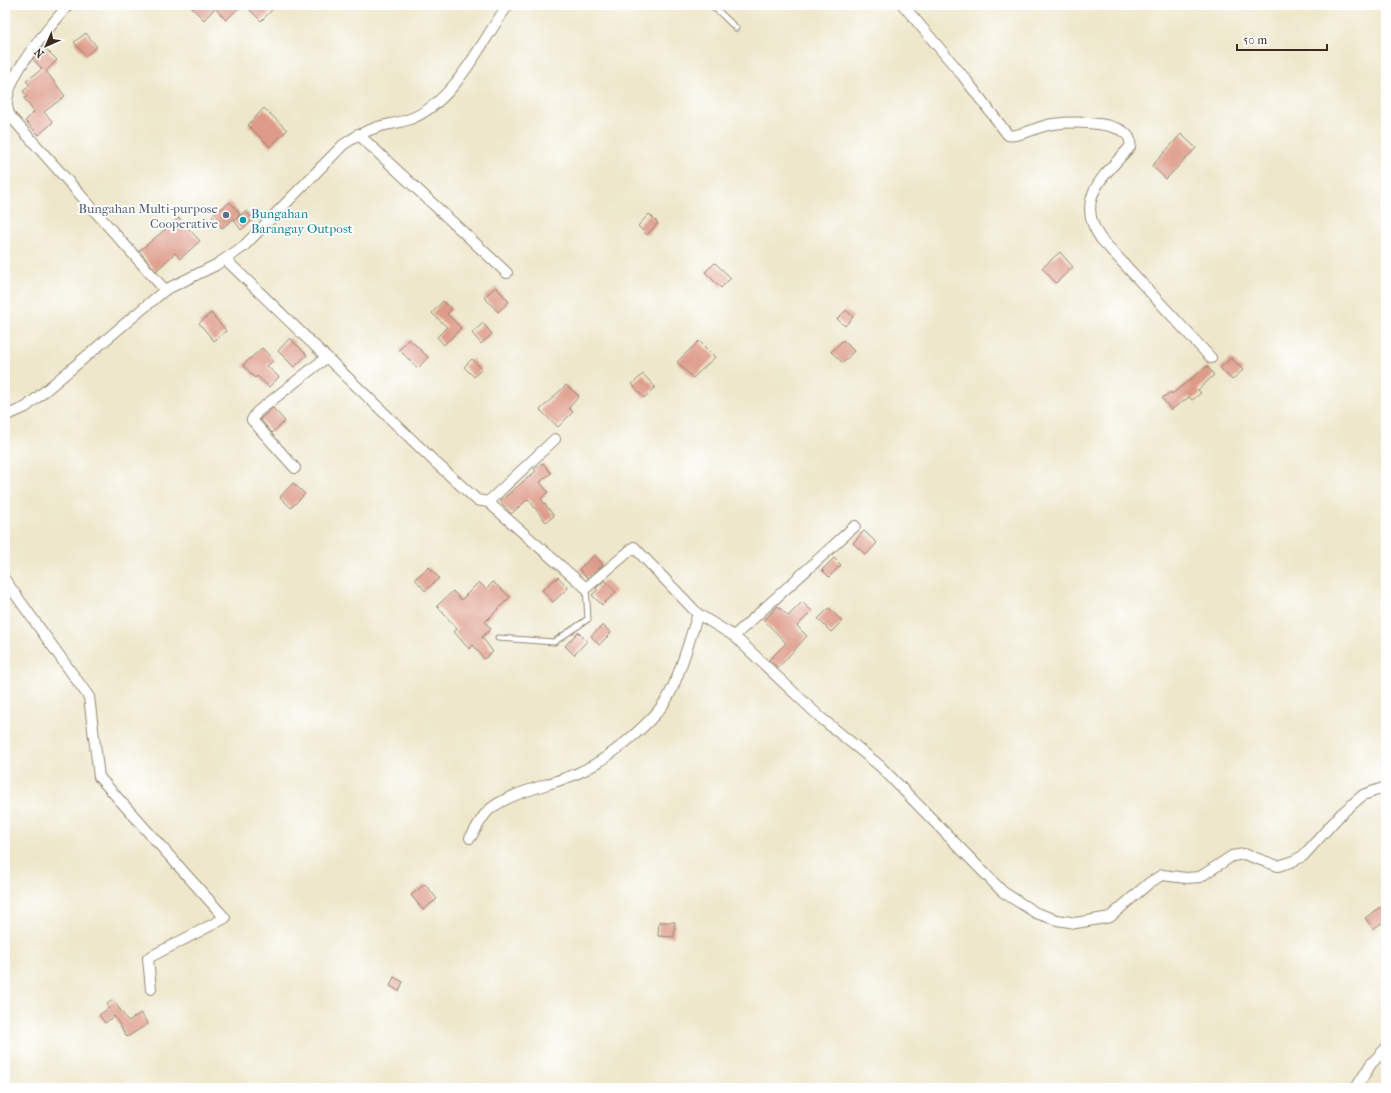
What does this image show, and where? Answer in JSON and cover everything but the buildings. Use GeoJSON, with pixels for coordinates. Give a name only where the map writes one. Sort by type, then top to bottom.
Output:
{"type":"FeatureCollection","features":[{"type":"Feature","properties":{"kind":"street"},"geometry":{"type":"LineString","coordinates":[[68,5],[26,58],[16,74],[7,106],[11,117],[165,290]]}},
{"type":"Feature","properties":{"kind":"street"},"geometry":{"type":"LineString","coordinates":[[5,416],[26,407],[165,290],[225,259],[244,247],[343,145],[358,134],[377,127],[410,119],[445,96],[454,86],[508,5]]}},
{"type":"Feature","properties":{"kind":"street"},"geometry":{"type":"LineString","coordinates":[[903,5],[963,76],[1008,135],[1015,135],[1053,124],[1082,123],[1109,126],[1119,129],[1128,135],[1131,142],[1130,147],[1097,183],[1091,196],[1091,216],[1094,229],[1101,239],[1211,358]]}},
{"type":"Feature","properties":{"kind":"street"},"geometry":{"type":"LineString","coordinates":[[358,134],[507,273]]}},
{"type":"Feature","properties":{"kind":"street"},"geometry":{"type":"LineString","coordinates":[[225,259],[446,472],[477,500],[488,502],[586,588],[634,548],[698,614],[734,636],[816,713],[880,766],[1003,892],[1036,913],[1057,920],[1076,923],[1110,917],[1149,883],[1162,876],[1186,878],[1200,877],[1232,856],[1244,854],[1278,866],[1291,862],[1303,856],[1341,814],[1363,795],[1386,787]]}},
{"type":"Feature","properties":{"kind":"street"},"geometry":{"type":"LineString","coordinates":[[295,468],[252,420],[257,412],[326,357]]}},
{"type":"Feature","properties":{"kind":"street"},"geometry":{"type":"LineString","coordinates":[[488,502],[554,439]]}},
{"type":"Feature","properties":{"kind":"street"},"geometry":{"type":"LineString","coordinates":[[734,636],[855,526]]}},
{"type":"Feature","properties":{"kind":"street"},"geometry":{"type":"LineString","coordinates":[[5,580],[89,697],[100,777],[225,918],[148,958],[151,989]]}},
{"type":"Feature","properties":{"kind":"street"},"geometry":{"type":"LineString","coordinates":[[470,838],[488,811],[506,800],[579,773],[602,760],[621,746],[652,717],[668,697],[698,614]]}},
{"type":"Feature","properties":{"kind":"street"},"geometry":{"type":"LineString","coordinates":[[1356,1088],[1371,1064],[1386,1048]]}},
{"type":"Feature","properties":{"kind":"lane"},"geometry":{"type":"LineString","coordinates":[[712,5],[736,28]]}},
{"type":"Feature","properties":{"kind":"lane"},"geometry":{"type":"LineString","coordinates":[[498,638],[554,642],[588,619],[586,588]]}},
{"type":"Feature","properties":{"kind":"place","name":"Bungahan Multi-purpose Cooperative"},"geometry":{"type":"Point","coordinates":[226,215]}},
{"type":"Feature","properties":{"kind":"place","name":"Bungahan Barangay Outpost"},"geometry":{"type":"Point","coordinates":[243,220]}}]}
